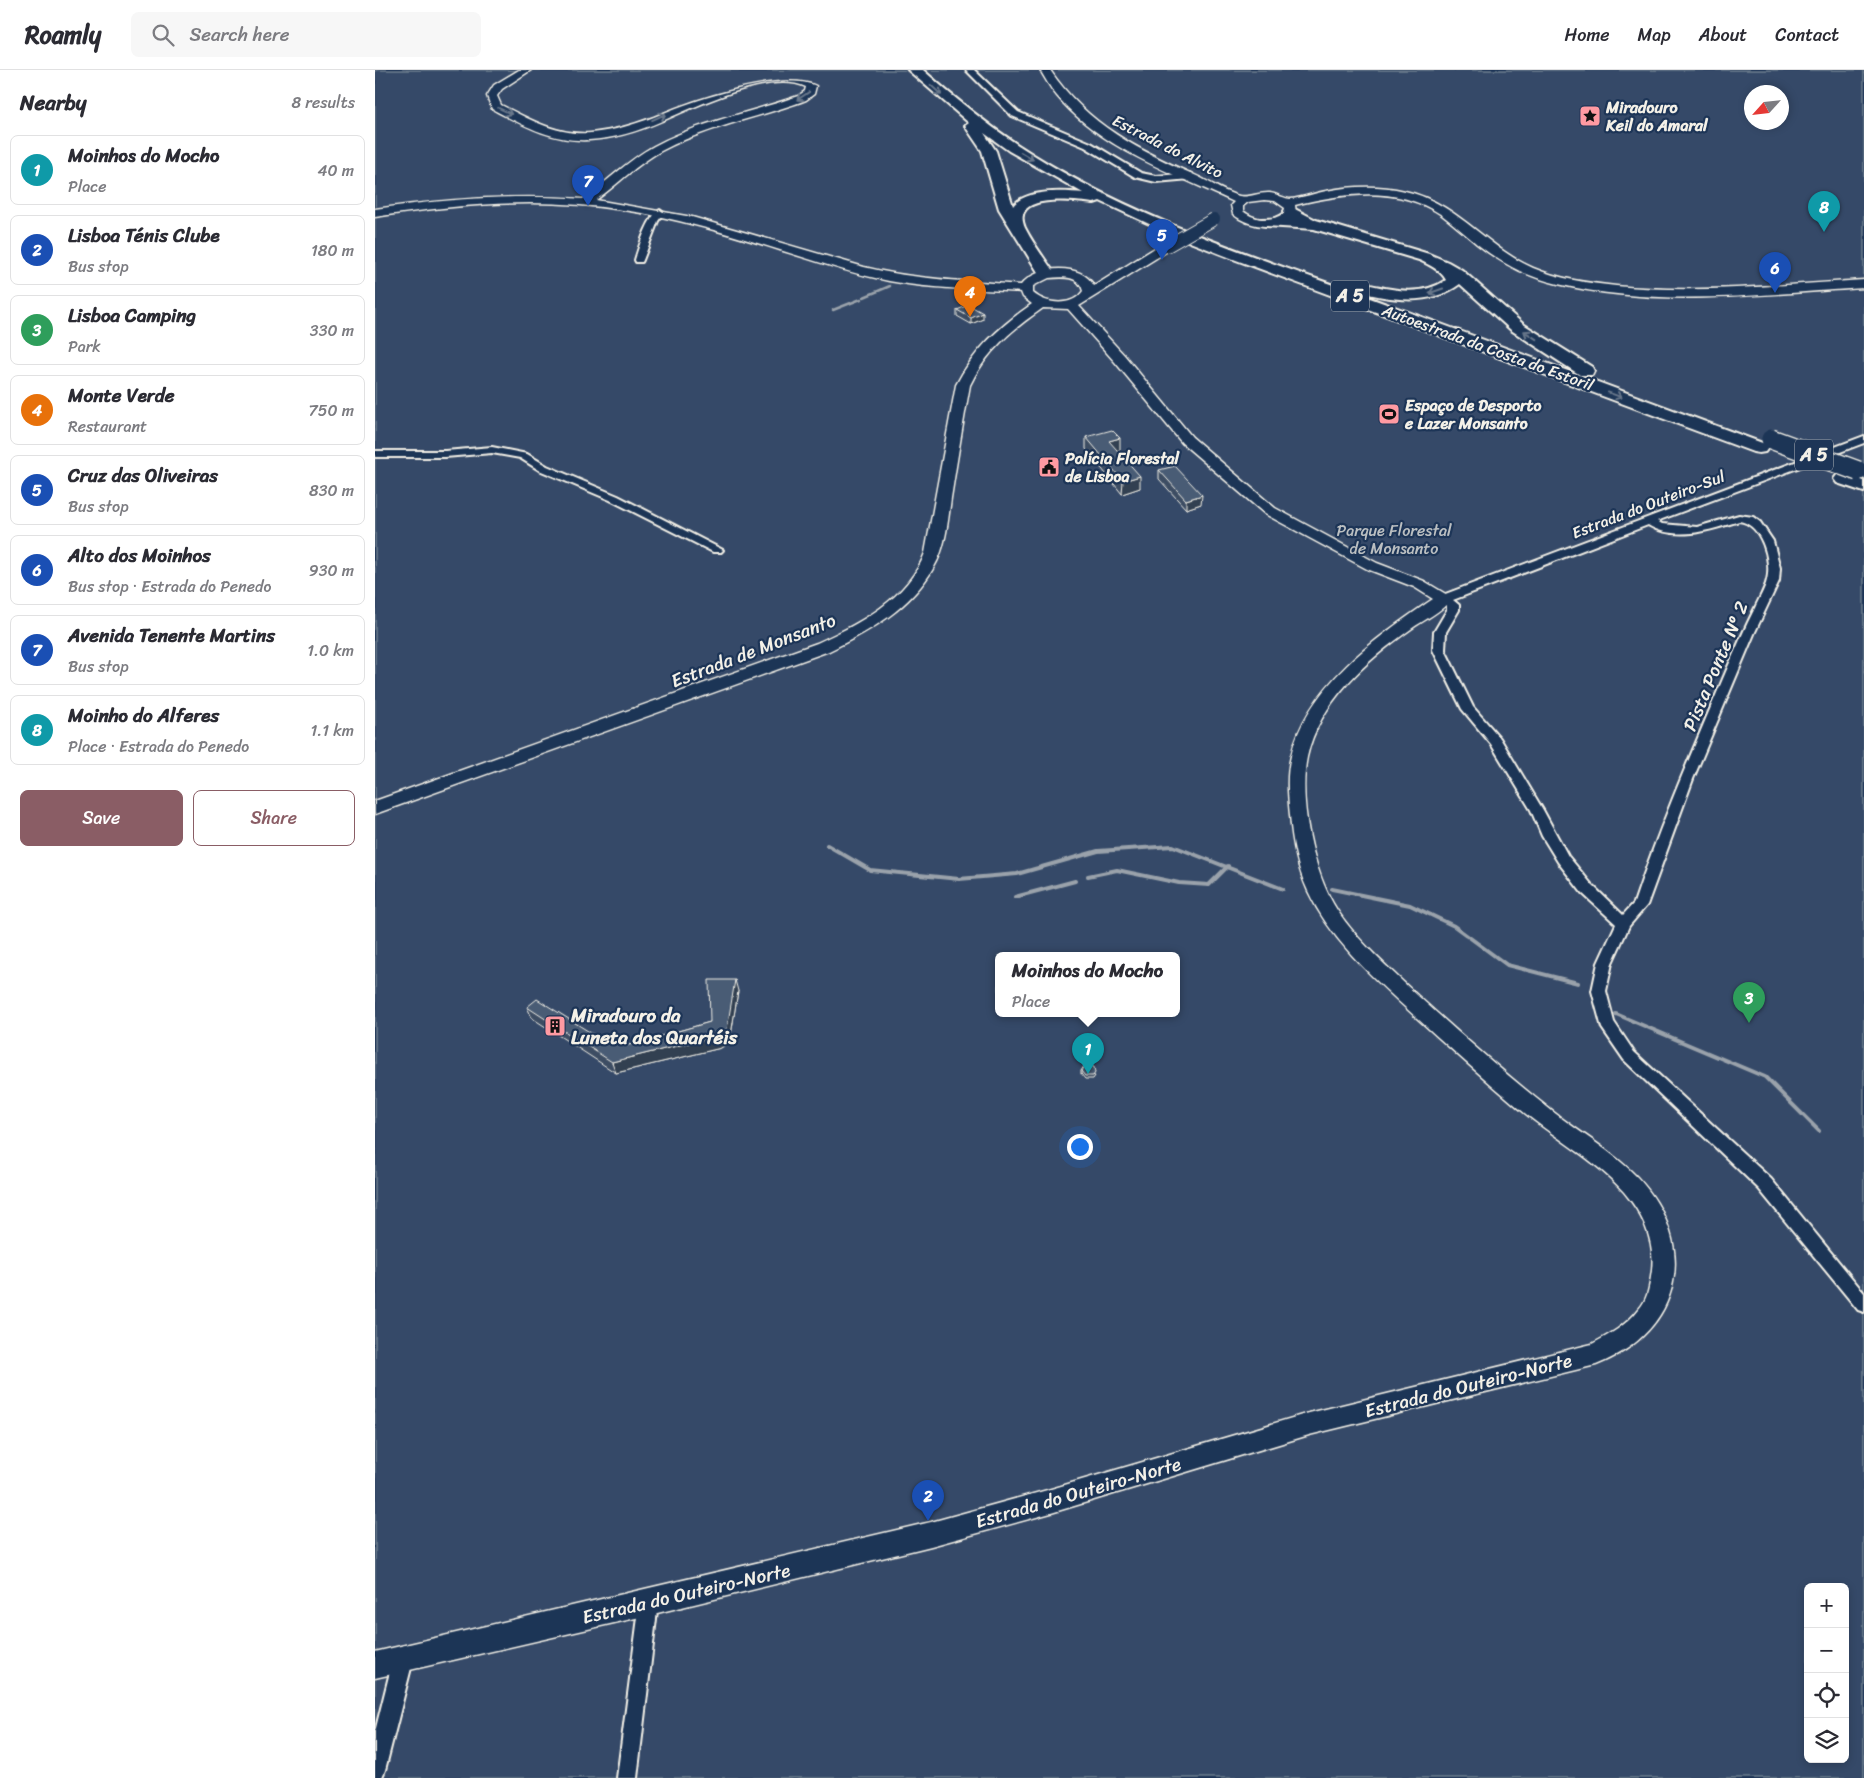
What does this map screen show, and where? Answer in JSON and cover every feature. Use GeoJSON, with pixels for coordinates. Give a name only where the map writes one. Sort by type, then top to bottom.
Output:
{"type":"FeatureCollection","features":[{"type":"Feature","properties":{"kind":"highway","name":"Autoestrada da Costa do Estoril"},"geometry":{"type":"LineString","coordinates":[[915,70],[958,109],[1008,145],[1055,173],[1111,202],[1162,225],[1249,259],[1857,477]]}},
{"type":"Feature","properties":{"kind":"highway","name":"Autoestrada da Costa do Estoril"},"geometry":{"type":"LineString","coordinates":[[933,70],[966,100],[997,123],[1071,168],[1125,196],[1231,240],[1586,371],[1765,444]]}},
{"type":"Feature","properties":{"kind":"highway"},"geometry":{"type":"LineString","coordinates":[[958,109],[980,134],[989,151],[1001,198],[1006,209],[1047,274]]}},
{"type":"Feature","properties":{"kind":"highway"},"geometry":{"type":"LineString","coordinates":[[1017,225],[1016,213],[1019,208],[1040,197],[1074,196],[1111,202]]}},
{"type":"Feature","properties":{"kind":"highway"},"geometry":{"type":"LineString","coordinates":[[1289,207],[1299,218],[1311,223],[1425,257],[1443,265],[1456,273],[1517,327],[1586,371]]}},
{"type":"Feature","properties":{"kind":"highway"},"geometry":{"type":"LineString","coordinates":[[1265,222],[1311,225],[1422,259],[1450,273],[1454,281],[1448,287],[1434,293],[1415,296],[1357,287]]}},
{"type":"Feature","properties":{"kind":"street"},"geometry":{"type":"LineString","coordinates":[[526,70],[498,87],[492,96],[496,107],[552,132],[580,137],[599,137],[625,132],[755,75],[787,73],[801,76],[811,86],[810,92],[802,98],[691,133],[645,155],[608,187],[586,202]]}},
{"type":"Feature","properties":{"kind":"street"},"geometry":{"type":"LineString","coordinates":[[970,70],[1015,114],[1088,146],[1138,175],[1156,180],[1189,176]]}},
{"type":"Feature","properties":{"kind":"street","name":"Estrada do Alvito"},"geometry":{"type":"LineString","coordinates":[[1045,70],[1059,93],[1102,130],[1132,149],[1189,176],[1239,207]]}},
{"type":"Feature","properties":{"kind":"street"},"geometry":{"type":"LineString","coordinates":[[1289,207],[1350,190],[1372,190],[1407,194],[1433,204],[1518,266],[1554,280],[1578,285],[1677,293],[1864,284]]}},
{"type":"Feature","properties":{"kind":"street"},"geometry":{"type":"LineString","coordinates":[[1025,289],[1029,297],[1041,304],[1052,306],[1070,304],[1084,298],[1122,273],[1214,219],[1239,207],[1249,198],[1265,196],[1280,199],[1289,207]]}},
{"type":"Feature","properties":{"kind":"street"},"geometry":{"type":"LineString","coordinates":[[375,213],[466,201],[520,198],[586,202],[660,213],[889,277],[927,282],[1025,289]]}},
{"type":"Feature","properties":{"kind":"street"},"geometry":{"type":"LineString","coordinates":[[1239,207],[1250,220],[1265,222],[1285,218],[1289,207]]}},
{"type":"Feature","properties":{"kind":"street"},"geometry":{"type":"LineString","coordinates":[[639,260],[654,221],[660,213]]}},
{"type":"Feature","properties":{"kind":"street"},"geometry":{"type":"LineString","coordinates":[[1025,289],[1032,280],[1047,274],[1096,277],[1122,273]]}},
{"type":"Feature","properties":{"kind":"street"},"geometry":{"type":"LineString","coordinates":[[1071,275],[1083,280],[1089,287],[1088,295],[1084,298]]}},
{"type":"Feature","properties":{"kind":"street","name":"Estrada de Monsanto"},"geometry":{"type":"LineString","coordinates":[[375,808],[823,647],[866,625],[889,609],[913,585],[926,569],[932,557],[963,385],[970,369],[980,354],[1003,331],[1041,304]]}},
{"type":"Feature","properties":{"kind":"street"},"geometry":{"type":"LineString","coordinates":[[1070,304],[1120,359],[1187,440],[1270,511],[1372,566],[1419,584],[1453,605],[1453,610],[1440,632],[1439,650],[1467,709],[1496,742],[1537,810],[1563,859],[1587,889],[1623,923],[1605,963],[1599,991],[1607,1024],[1629,1056],[1765,1184],[1864,1305]]}},
{"type":"Feature","properties":{"kind":"street","name":"Estrada do Outeiro-Sul"},"geometry":{"type":"LineString","coordinates":[[1444,599],[1864,439]]}},
{"type":"Feature","properties":{"kind":"street"},"geometry":{"type":"LineString","coordinates":[[1844,446],[1864,450]]}},
{"type":"Feature","properties":{"kind":"street"},"geometry":{"type":"LineString","coordinates":[[375,454],[445,454],[493,450],[523,456],[543,468],[614,498],[717,550]]}},
{"type":"Feature","properties":{"kind":"street","name":"Pista Ponte Nº 2"},"geometry":{"type":"LineString","coordinates":[[1623,923],[1640,905],[1687,779],[1748,634],[1773,581],[1774,568],[1768,541],[1757,524],[1749,519],[1744,518],[1697,530],[1659,527],[1649,521]]}},
{"type":"Feature","properties":{"kind":"street","name":"Estrada do Outeiro-Norte"},"geometry":{"type":"LineString","coordinates":[[375,1665],[403,1660],[931,1534],[1051,1501],[1309,1424],[1596,1354],[1622,1341],[1639,1328],[1657,1298],[1661,1287],[1665,1261],[1659,1232],[1640,1198],[1617,1173],[1501,1083],[1362,954],[1321,899],[1312,879],[1300,834],[1297,798],[1298,760],[1307,733],[1322,705],[1345,676],[1380,643],[1444,599]]}},
{"type":"Feature","properties":{"kind":"street"},"geometry":{"type":"LineString","coordinates":[[627,1778],[649,1602]]}},
{"type":"Feature","properties":{"kind":"street"},"geometry":{"type":"LineString","coordinates":[[375,1770],[403,1660]]}},
{"type":"Feature","properties":{"kind":"green space","name":"Parque Florestal de Monsanto"},"geometry":{"type":"Polygon","coordinates":[[[375,70],[1864,70],[1864,1778],[375,1778],[375,70]]]}},
{"type":"Feature","properties":{"kind":"building"},"geometry":{"type":"Polygon","coordinates":[[[969,305],[983,313],[971,318],[957,310],[969,305]]]}},
{"type":"Feature","properties":{"kind":"building"},"geometry":{"type":"Polygon","coordinates":[[[1112,430],[1120,438],[1109,441],[1140,476],[1123,481],[1086,437],[1112,430]]]}},
{"type":"Feature","properties":{"kind":"building"},"geometry":{"type":"Polygon","coordinates":[[[1175,466],[1202,495],[1186,500],[1159,470],[1175,466]]]}},
{"type":"Feature","properties":{"kind":"building"},"geometry":{"type":"Polygon","coordinates":[[[709,980],[735,980],[727,1029],[717,1036],[612,1062],[527,1007],[537,999],[607,1043],[629,1045],[710,1022],[709,980]]]}},
{"type":"Feature","properties":{"kind":"building"},"geometry":{"type":"Polygon","coordinates":[[[1087,1065],[1094,1067],[1095,1073],[1093,1076],[1085,1076],[1081,1071],[1087,1065]]]}},
{"type":"Feature","properties":{"kind":"waterway"},"geometry":{"type":"LineString","coordinates":[[864,297],[890,286]]}},
{"type":"Feature","properties":{"kind":"waterway"},"geometry":{"type":"LineString","coordinates":[[833,310],[861,299]]}},
{"type":"Feature","properties":{"kind":"waterway"},"geometry":{"type":"LineString","coordinates":[[827,845],[870,870],[959,879],[1017,874],[1098,851],[1173,846],[1227,867]]}},
{"type":"Feature","properties":{"kind":"waterway"},"geometry":{"type":"LineString","coordinates":[[1088,876],[1117,870],[1179,883],[1209,885],[1227,867]]}},
{"type":"Feature","properties":{"kind":"waterway"},"geometry":{"type":"LineString","coordinates":[[1227,867],[1283,889]]}},
{"type":"Feature","properties":{"kind":"waterway"},"geometry":{"type":"LineString","coordinates":[[1015,897],[1075,881]]}},
{"type":"Feature","properties":{"kind":"waterway"},"geometry":{"type":"LineString","coordinates":[[1332,889],[1410,905],[1454,926],[1507,965],[1578,983]]}},
{"type":"Feature","properties":{"kind":"waterway"},"geometry":{"type":"LineString","coordinates":[[1616,1014],[1765,1077],[1819,1131]]}},
{"type":"Feature","properties":{"kind":"place","name":"Miradouro Keil do Amaral"},"geometry":{"type":"Point","coordinates":[1590,116]}},
{"type":"Feature","properties":{"kind":"place","name":"Avenida Tenente Martins"},"geometry":{"type":"Point","coordinates":[588,206]}},
{"type":"Feature","properties":{"kind":"place","name":"Moinho do Alferes"},"geometry":{"type":"Point","coordinates":[1824,232]}},
{"type":"Feature","properties":{"kind":"place","name":"Cruz das Oliveiras"},"geometry":{"type":"Point","coordinates":[1162,260]}},
{"type":"Feature","properties":{"kind":"place","name":"Alto dos Moinhos"},"geometry":{"type":"Point","coordinates":[1775,293]}},
{"type":"Feature","properties":{"kind":"place","name":"Monte Verde"},"geometry":{"type":"Point","coordinates":[970,317]}},
{"type":"Feature","properties":{"kind":"place","name":"Espaço de Desporto e Lazer Monsanto"},"geometry":{"type":"Point","coordinates":[1389,414]}},
{"type":"Feature","properties":{"kind":"place","name":"Polícia Florestal de Lisboa"},"geometry":{"type":"Point","coordinates":[1049,467]}},
{"type":"Feature","properties":{"kind":"place","name":"Lisboa Camping"},"geometry":{"type":"Point","coordinates":[1749,1023]}},
{"type":"Feature","properties":{"kind":"place","name":"Miradouro da Luneta dos Quartéis"},"geometry":{"type":"Point","coordinates":[555,1026]}},
{"type":"Feature","properties":{"kind":"place","name":"Moinhos do Mocho"},"geometry":{"type":"Point","coordinates":[1088,1074]}},
{"type":"Feature","properties":{"kind":"place","name":"Lisboa Ténis Clube"},"geometry":{"type":"Point","coordinates":[928,1521]}}]}
